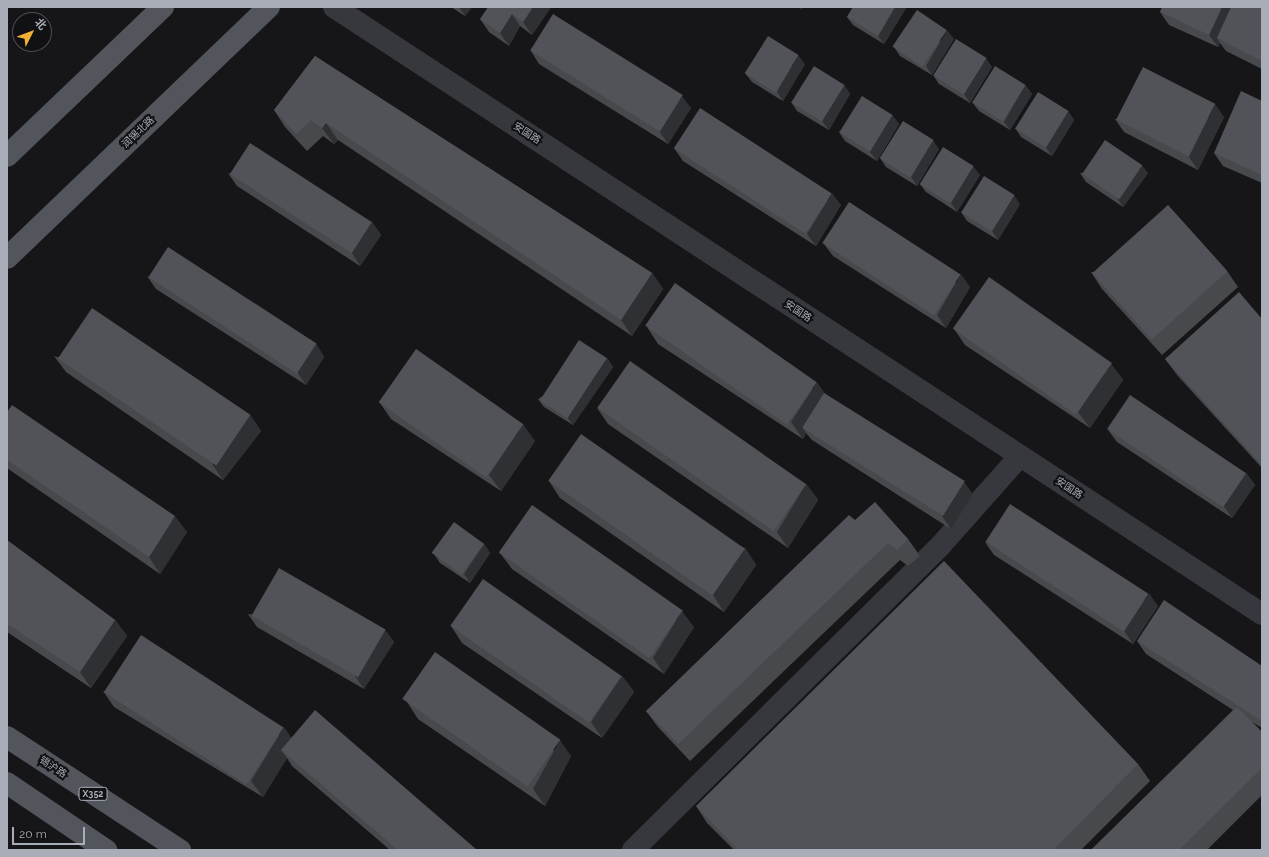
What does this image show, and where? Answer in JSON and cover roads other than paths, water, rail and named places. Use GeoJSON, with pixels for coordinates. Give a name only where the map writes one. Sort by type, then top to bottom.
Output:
{"type":"FeatureCollection","features":[{"type":"Feature","properties":{"kind":"main road"},"geometry":{"type":"LineString","coordinates":[[7,156],[163,7]]}},
{"type":"Feature","properties":{"kind":"main road","name":"润锡北路"},"geometry":{"type":"LineString","coordinates":[[7,258],[269,7]]}},
{"type":"Feature","properties":{"kind":"main road","name":"锡沪路"},"geometry":{"type":"LineString","coordinates":[[7,737],[180,850]]}},
{"type":"Feature","properties":{"kind":"main road"},"geometry":{"type":"LineString","coordinates":[[7,783],[106,850]]}},
{"type":"Feature","properties":{"kind":"street","name":"安国路"},"geometry":{"type":"LineString","coordinates":[[334,7],[1262,614]]}},
{"type":"Feature","properties":{"kind":"street"},"geometry":{"type":"LineString","coordinates":[[633,850],[941,544],[1020,456]]}}]}
